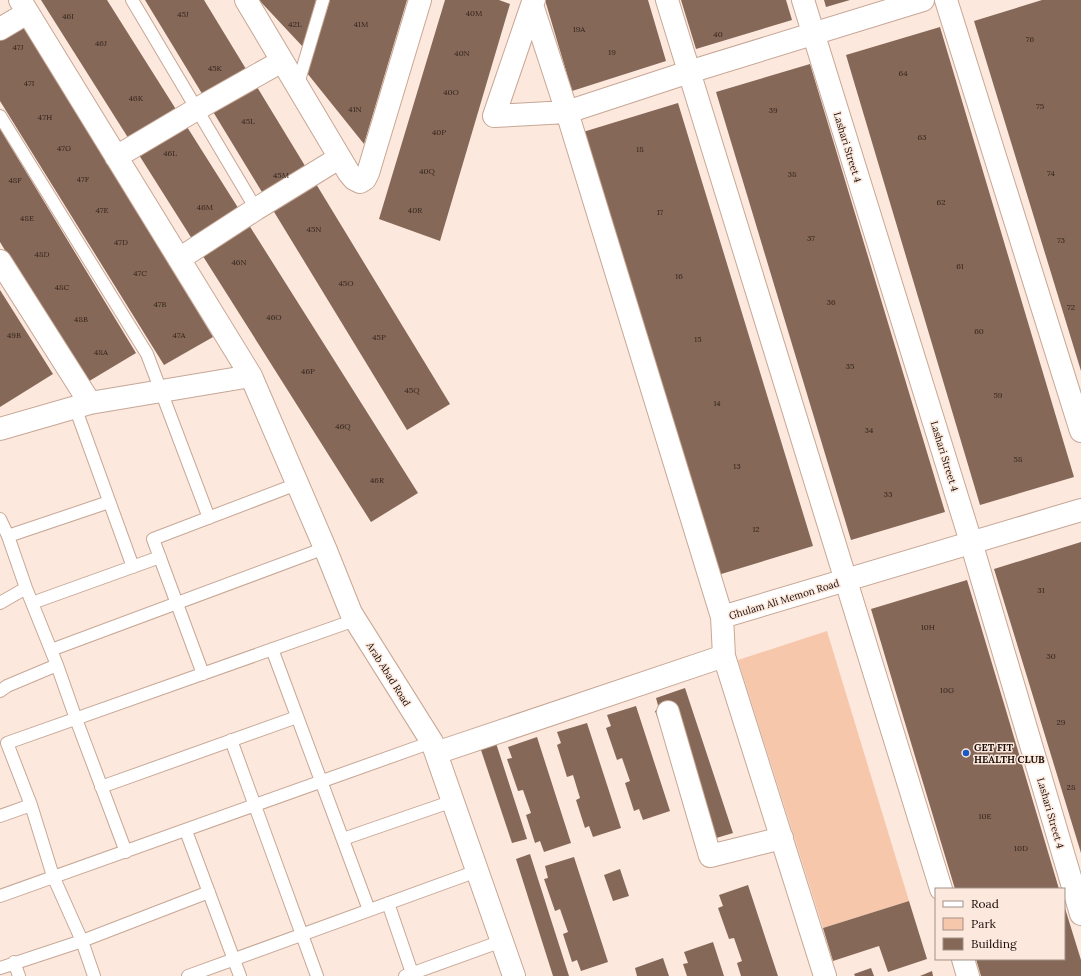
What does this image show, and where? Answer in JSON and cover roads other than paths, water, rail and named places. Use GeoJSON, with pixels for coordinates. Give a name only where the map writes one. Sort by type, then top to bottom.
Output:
{"type":"FeatureCollection","features":[{"type":"Feature","properties":{"kind":"street"},"geometry":{"type":"LineString","coordinates":[[246,0],[339,158],[354,179],[360,182],[365,179],[368,174],[420,0]]}},
{"type":"Feature","properties":{"kind":"street"},"geometry":{"type":"LineString","coordinates":[[667,0],[941,888]]}},
{"type":"Feature","properties":{"kind":"street","name":"Lashari Street 4"},"geometry":{"type":"LineString","coordinates":[[803,0],[971,542],[1081,914]]}},
{"type":"Feature","properties":{"kind":"street"},"geometry":{"type":"LineString","coordinates":[[533,2],[494,116],[567,112],[689,72],[923,0]]}},
{"type":"Feature","properties":{"kind":"street"},"geometry":{"type":"LineString","coordinates":[[946,0],[1081,431]]}},
{"type":"Feature","properties":{"kind":"street"},"geometry":{"type":"LineString","coordinates":[[533,2],[722,617]]}},
{"type":"Feature","properties":{"kind":"street"},"geometry":{"type":"LineString","coordinates":[[0,29],[24,6]]}},
{"type":"Feature","properties":{"kind":"street","name":"Arab Abad Road"},"geometry":{"type":"LineString","coordinates":[[24,6],[251,376],[325,548],[351,613],[434,747],[514,976]]}},
{"type":"Feature","properties":{"kind":"street"},"geometry":{"type":"LineString","coordinates":[[116,157],[282,61]]}},
{"type":"Feature","properties":{"kind":"street"},"geometry":{"type":"LineString","coordinates":[[179,259],[339,158]]}},
{"type":"Feature","properties":{"kind":"street"},"geometry":{"type":"LineString","coordinates":[[0,261],[82,405]]}},
{"type":"Feature","properties":{"kind":"street"},"geometry":{"type":"LineString","coordinates":[[0,429],[82,405],[251,376]]}},
{"type":"Feature","properties":{"kind":"street","name":"Ghulam Ali Memon Road"},"geometry":{"type":"LineString","coordinates":[[826,976],[724,656],[722,617],[1081,510]]}},
{"type":"Feature","properties":{"kind":"street"},"geometry":{"type":"LineString","coordinates":[[434,747],[724,656]]}},
{"type":"Feature","properties":{"kind":"street"},"geometry":{"type":"LineString","coordinates":[[668,712],[710,856],[782,838]]}},
{"type":"Feature","properties":{"kind":"street"},"geometry":{"type":"LineString","coordinates":[[963,960],[968,976]]}},
{"type":"Feature","properties":{"kind":"lane"},"geometry":{"type":"LineString","coordinates":[[132,0],[256,209]]}},
{"type":"Feature","properties":{"kind":"lane"},"geometry":{"type":"LineString","coordinates":[[297,87],[323,0]]}},
{"type":"Feature","properties":{"kind":"lane"},"geometry":{"type":"LineString","coordinates":[[0,116],[147,354],[209,518]]}},
{"type":"Feature","properties":{"kind":"lane"},"geometry":{"type":"LineString","coordinates":[[82,405],[109,502],[133,566]]}},
{"type":"Feature","properties":{"kind":"lane"},"geometry":{"type":"LineString","coordinates":[[203,674],[153,539],[297,484]]}},
{"type":"Feature","properties":{"kind":"lane"},"geometry":{"type":"LineString","coordinates":[[8,536],[109,502]]}},
{"type":"Feature","properties":{"kind":"lane"},"geometry":{"type":"LineString","coordinates":[[0,519],[8,536],[26,588],[57,665],[126,852]]}},
{"type":"Feature","properties":{"kind":"lane"},"geometry":{"type":"LineString","coordinates":[[51,650],[325,548]]}},
{"type":"Feature","properties":{"kind":"lane"},"geometry":{"type":"LineString","coordinates":[[32,603],[160,557]]}},
{"type":"Feature","properties":{"kind":"lane"},"geometry":{"type":"LineString","coordinates":[[0,603],[26,588]]}},
{"type":"Feature","properties":{"kind":"lane"},"geometry":{"type":"LineString","coordinates":[[94,976],[82,941],[53,876],[31,805],[7,743],[355,620]]}},
{"type":"Feature","properties":{"kind":"lane"},"geometry":{"type":"LineString","coordinates":[[272,649],[369,910]]}},
{"type":"Feature","properties":{"kind":"lane"},"geometry":{"type":"LineString","coordinates":[[0,691],[57,665]]}},
{"type":"Feature","properties":{"kind":"lane"},"geometry":{"type":"LineString","coordinates":[[101,787],[297,716]]}},
{"type":"Feature","properties":{"kind":"lane"},"geometry":{"type":"LineString","coordinates":[[231,740],[317,976]]}},
{"type":"Feature","properties":{"kind":"lane"},"geometry":{"type":"LineString","coordinates":[[0,896],[322,782],[434,747]]}},
{"type":"Feature","properties":{"kind":"lane"},"geometry":{"type":"LineString","coordinates":[[343,839],[453,801]]}},
{"type":"Feature","properties":{"kind":"lane"},"geometry":{"type":"LineString","coordinates":[[0,816],[31,805]]}},
{"type":"Feature","properties":{"kind":"lane"},"geometry":{"type":"LineString","coordinates":[[186,831],[240,976]]}},
{"type":"Feature","properties":{"kind":"lane"},"geometry":{"type":"LineString","coordinates":[[188,976],[477,871]]}},
{"type":"Feature","properties":{"kind":"lane"},"geometry":{"type":"LineString","coordinates":[[0,968],[14,962],[82,941],[209,892]]}},
{"type":"Feature","properties":{"kind":"lane"},"geometry":{"type":"LineString","coordinates":[[388,903],[409,975],[502,941]]}},
{"type":"Feature","properties":{"kind":"lane"},"geometry":{"type":"LineString","coordinates":[[14,962],[19,976]]}},
{"type":"Feature","properties":{"kind":"place","name":"GET FIT HEALTH CLUB"},"geometry":{"type":"Point","coordinates":[966,753]}}]}
